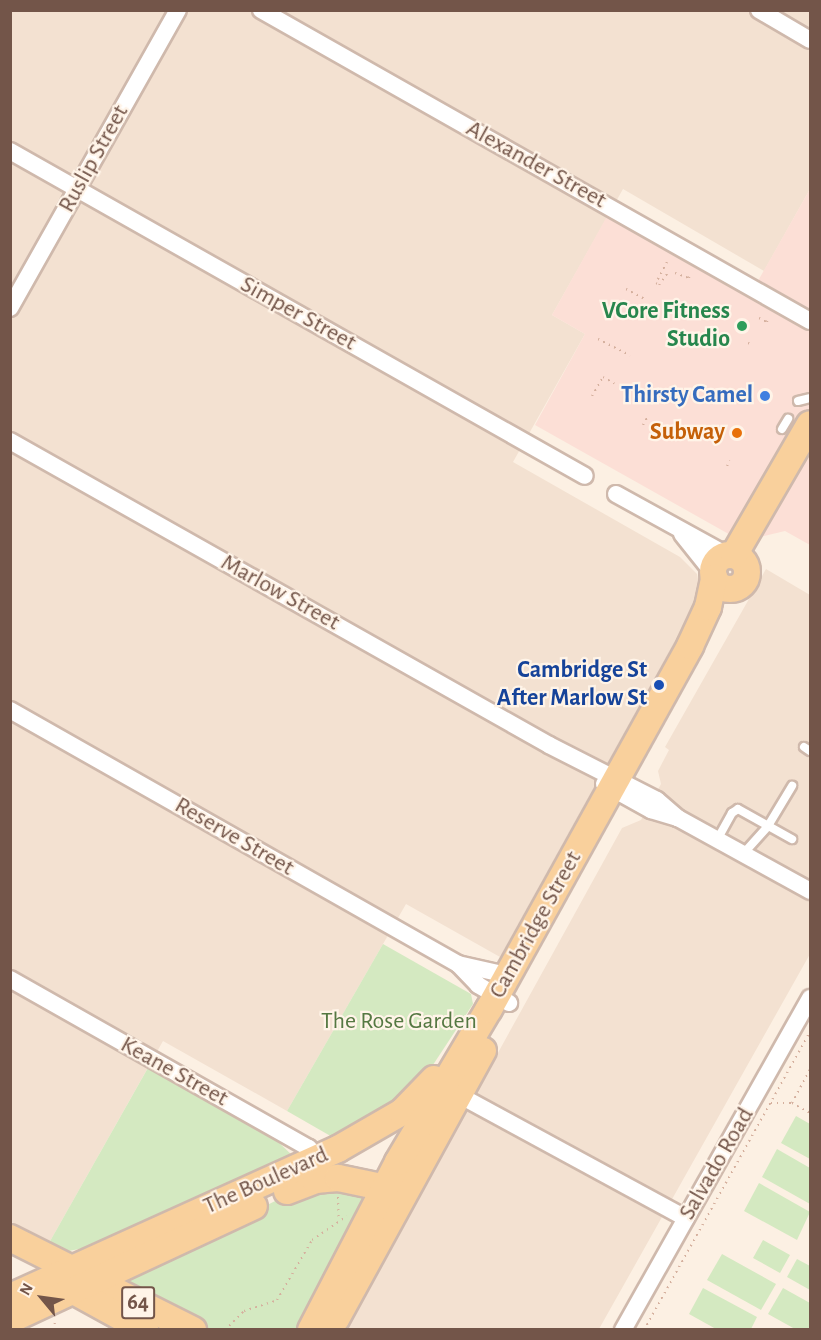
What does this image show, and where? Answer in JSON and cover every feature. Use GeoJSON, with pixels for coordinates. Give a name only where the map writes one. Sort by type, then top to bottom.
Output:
{"type":"FeatureCollection","features":[{"type":"Feature","properties":{"kind":"main road","name":"Cambridge Street"},"geometry":{"type":"LineString","coordinates":[[330,1329],[395,1190],[499,997],[621,787],[708,645],[727,569],[799,422]]}},
{"type":"Feature","properties":{"kind":"main road","name":"Cambridge Street"},"geometry":{"type":"LineString","coordinates":[[727,569],[810,456]]}},
{"type":"Feature","properties":{"kind":"main road","name":"Cambridge Street"},"geometry":{"type":"LineString","coordinates":[[311,1329],[395,1190],[459,1095],[499,997]]}},
{"type":"Feature","properties":{"kind":"main road","name":"The Boulevard"},"geometry":{"type":"LineString","coordinates":[[10,1297],[73,1280],[321,1177],[421,1095],[499,997]]}},
{"type":"Feature","properties":{"kind":"main road","name":"The Boulevard"},"geometry":{"type":"LineString","coordinates":[[321,1177],[338,1178],[395,1190]]}},
{"type":"Feature","properties":{"kind":"main road","name":"64"},"geometry":{"type":"LineString","coordinates":[[10,1238],[146,1329]]}},
{"type":"Feature","properties":{"kind":"main road","name":"64"},"geometry":{"type":"LineString","coordinates":[[10,1255],[193,1329]]}},
{"type":"Feature","properties":{"kind":"main road","name":"The Boulevard"},"geometry":{"type":"LineString","coordinates":[[10,1320],[73,1280]]}},
{"type":"Feature","properties":{"kind":"street","name":"Ruslip Street"},"geometry":{"type":"LineString","coordinates":[[10,308],[178,10]]}},
{"type":"Feature","properties":{"kind":"street","name":"Alexander Street"},"geometry":{"type":"LineString","coordinates":[[261,10],[810,321]]}},
{"type":"Feature","properties":{"kind":"street"},"geometry":{"type":"LineString","coordinates":[[759,10],[810,40]]}},
{"type":"Feature","properties":{"kind":"street","name":"Simper Street"},"geometry":{"type":"LineString","coordinates":[[10,151],[585,476]]}},
{"type":"Feature","properties":{"kind":"street","name":"Marlow Street"},"geometry":{"type":"LineString","coordinates":[[10,441],[621,787],[657,800],[678,818],[810,891]]}},
{"type":"Feature","properties":{"kind":"street"},"geometry":{"type":"LineString","coordinates":[[616,494],[682,534],[727,569]]}},
{"type":"Feature","properties":{"kind":"street","name":"Reserve Street"},"geometry":{"type":"LineString","coordinates":[[10,710],[458,964],[499,997]]}},
{"type":"Feature","properties":{"kind":"street","name":"Reserve Street"},"geometry":{"type":"LineString","coordinates":[[458,964],[478,986],[499,997]]}},
{"type":"Feature","properties":{"kind":"street","name":"Keane Street"},"geometry":{"type":"LineString","coordinates":[[10,979],[309,1148],[321,1177]]}},
{"type":"Feature","properties":{"kind":"street","name":"Salvado Road"},"geometry":{"type":"LineString","coordinates":[[623,1329],[810,998]]}},
{"type":"Feature","properties":{"kind":"street"},"geometry":{"type":"LineString","coordinates":[[459,1095],[686,1218]]}},
{"type":"Feature","properties":{"kind":"lane"},"geometry":{"type":"LineString","coordinates":[[798,401],[810,398]]}},
{"type":"Feature","properties":{"kind":"lane"},"geometry":{"type":"LineString","coordinates":[[782,429],[799,422]]}},
{"type":"Feature","properties":{"kind":"lane"},"geometry":{"type":"LineString","coordinates":[[743,854],[768,826],[792,786]]}},
{"type":"Feature","properties":{"kind":"lane"},"geometry":{"type":"LineString","coordinates":[[717,840],[735,809],[792,839]]}},
{"type":"Feature","properties":{"kind":"path"},"geometry":{"type":"LineString","coordinates":[[667,262],[656,283],[659,285],[669,272]]}},
{"type":"Feature","properties":{"kind":"path"},"geometry":{"type":"LineString","coordinates":[[675,273],[689,278],[690,275]]}},
{"type":"Feature","properties":{"kind":"path"},"geometry":{"type":"LineString","coordinates":[[626,289],[645,299]]}},
{"type":"Feature","properties":{"kind":"path"},"geometry":{"type":"LineString","coordinates":[[759,318],[767,322],[768,319]]}},
{"type":"Feature","properties":{"kind":"path"},"geometry":{"type":"LineString","coordinates":[[598,339],[630,355]]}},
{"type":"Feature","properties":{"kind":"path"},"geometry":{"type":"LineString","coordinates":[[748,343],[753,345]]}},
{"type":"Feature","properties":{"kind":"path"},"geometry":{"type":"LineString","coordinates":[[592,396],[603,377],[614,383]]}},
{"type":"Feature","properties":{"kind":"path"},"geometry":{"type":"LineString","coordinates":[[643,425],[648,416]]}},
{"type":"Feature","properties":{"kind":"path"},"geometry":{"type":"LineString","coordinates":[[727,466],[730,461]]}},
{"type":"Feature","properties":{"kind":"path"},"geometry":{"type":"LineString","coordinates":[[644,1329],[810,1032]]}},
{"type":"Feature","properties":{"kind":"path"},"geometry":{"type":"LineString","coordinates":[[792,1103],[810,1069]]}},
{"type":"Feature","properties":{"kind":"path"},"geometry":{"type":"LineString","coordinates":[[771,1103],[792,1103],[810,1113]]}},
{"type":"Feature","properties":{"kind":"path"},"geometry":{"type":"LineString","coordinates":[[225,1329],[244,1311],[278,1300],[312,1240],[339,1221],[321,1177]]}},
{"type":"Feature","properties":{"kind":"path"},"geometry":{"type":"LineString","coordinates":[[53,1329],[56,1319]]}},
{"type":"Feature","properties":{"kind":"shaded area"},"geometry":{"type":"Polygon","coordinates":[[[11,11],[810,11],[810,189],[764,271],[623,189],[552,315],[585,334],[513,462],[680,557],[697,574],[701,595],[500,957],[406,904],[287,1111],[163,1041],[49,1243],[11,1222],[11,11]]]}},
{"type":"Feature","properties":{"kind":"shaded area"},"geometry":{"type":"Polygon","coordinates":[[[810,189],[810,545],[785,531],[752,539],[734,537],[535,425],[585,334],[552,315],[611,209],[754,288],[810,189]]]}},
{"type":"Feature","properties":{"kind":"shaded area"},"geometry":{"type":"Polygon","coordinates":[[[766,569],[810,595],[810,954],[599,1329],[345,1330],[622,828],[641,820],[661,784],[658,771],[669,750],[665,747],[766,569]]]}},
{"type":"Feature","properties":{"kind":"green space","name":"The Rose Garden"},"geometry":{"type":"Polygon","coordinates":[[[383,944],[471,994],[473,1004],[429,1071],[398,1104],[334,1138],[287,1111],[383,944]]]}},
{"type":"Feature","properties":{"kind":"green space"},"geometry":{"type":"Polygon","coordinates":[[[149,1066],[273,1137],[294,1157],[89,1247],[64,1252],[49,1243],[149,1066]]]}},
{"type":"Feature","properties":{"kind":"green space"},"geometry":{"type":"Polygon","coordinates":[[[796,1116],[810,1124],[810,1159],[781,1143],[796,1116]]]}},
{"type":"Feature","properties":{"kind":"green space"},"geometry":{"type":"Polygon","coordinates":[[[777,1149],[810,1168],[810,1204],[762,1177],[777,1149]]]}},
{"type":"Feature","properties":{"kind":"green space"},"geometry":{"type":"Polygon","coordinates":[[[759,1183],[810,1212],[797,1240],[744,1211],[759,1183]]]}},
{"type":"Feature","properties":{"kind":"green space"},"geometry":{"type":"Polygon","coordinates":[[[309,1188],[359,1193],[364,1202],[303,1329],[208,1329],[129,1288],[128,1276],[287,1195],[309,1188]]]}},
{"type":"Feature","properties":{"kind":"green space"},"geometry":{"type":"Polygon","coordinates":[[[763,1240],[790,1255],[780,1273],[753,1258],[763,1240]]]}},
{"type":"Feature","properties":{"kind":"green space"},"geometry":{"type":"Polygon","coordinates":[[[722,1254],[776,1284],[761,1310],[707,1280],[722,1254]]]}},
{"type":"Feature","properties":{"kind":"green space"},"geometry":{"type":"Polygon","coordinates":[[[797,1259],[810,1266],[810,1290],[787,1277],[797,1259]]]}},
{"type":"Feature","properties":{"kind":"green space"},"geometry":{"type":"Polygon","coordinates":[[[703,1288],[757,1317],[751,1329],[716,1329],[689,1314],[703,1288]]]}},
{"type":"Feature","properties":{"kind":"green space"},"geometry":{"type":"Polygon","coordinates":[[[783,1288],[810,1303],[810,1329],[795,1329],[768,1314],[783,1288]]]}},
{"type":"Feature","properties":{"kind":"place","name":"VCore Fitness Studio"},"geometry":{"type":"Point","coordinates":[742,326]}},
{"type":"Feature","properties":{"kind":"place","name":"Thirsty Camel"},"geometry":{"type":"Point","coordinates":[765,396]}},
{"type":"Feature","properties":{"kind":"place","name":"Subway"},"geometry":{"type":"Point","coordinates":[737,433]}},
{"type":"Feature","properties":{"kind":"place","name":"Cambridge St After Marlow St"},"geometry":{"type":"Point","coordinates":[659,685]}}]}
